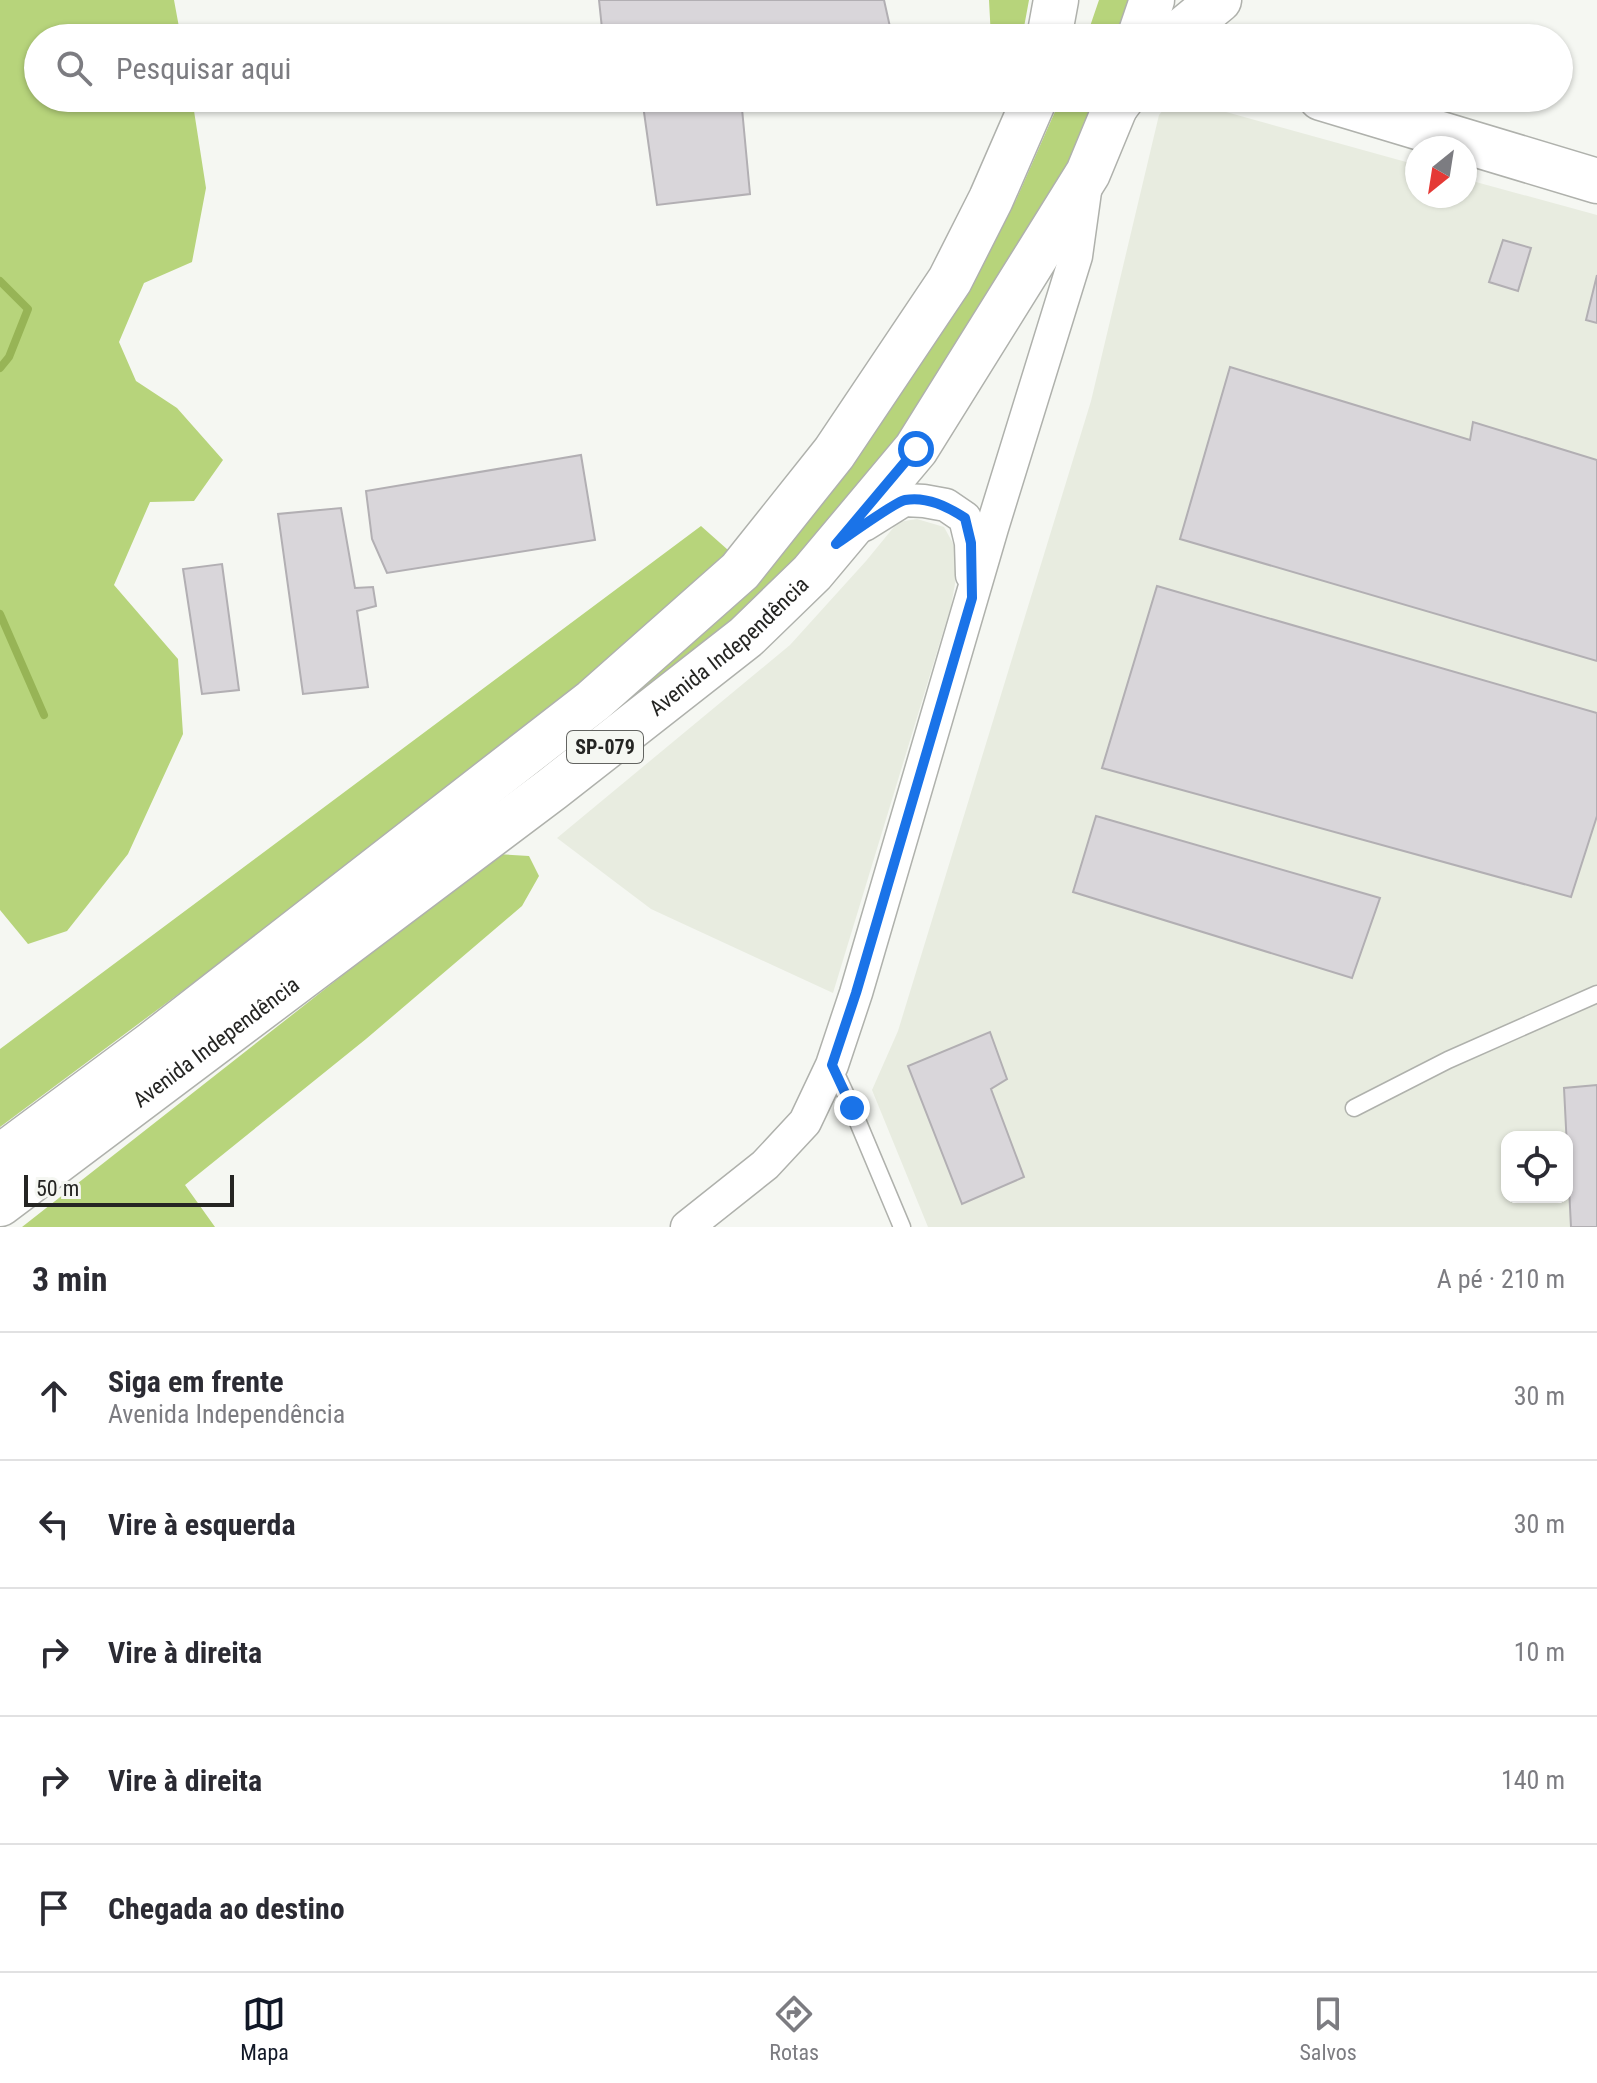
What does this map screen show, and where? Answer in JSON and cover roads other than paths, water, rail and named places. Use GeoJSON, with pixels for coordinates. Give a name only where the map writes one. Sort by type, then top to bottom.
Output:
{"type":"FeatureCollection","features":[{"type":"Feature","properties":{"kind":"main road"},"geometry":{"type":"LineString","coordinates":[[1052,24],[1056,0]]}},
{"type":"Feature","properties":{"kind":"main road"},"geometry":{"type":"LineString","coordinates":[[1065,24],[1074,0]]}},
{"type":"Feature","properties":{"kind":"main road"},"geometry":{"type":"LineString","coordinates":[[1144,24],[1152,0]]}},
{"type":"Feature","properties":{"kind":"main road"},"geometry":{"type":"LineString","coordinates":[[1190,24],[1219,0]]}},
{"type":"Feature","properties":{"kind":"main road","name":"Avenida Independência"},"geometry":{"type":"LineString","coordinates":[[0,1157],[152,1044],[593,701],[740,571],[834,453],[950,280],[991,199],[1029,112]]}},
{"type":"Feature","properties":{"kind":"main road","name":"Avenida Independência"},"geometry":{"type":"LineString","coordinates":[[0,1204],[552,789],[746,637],[812,573],[916,449],[1088,173],[1116,112]]}},
{"type":"Feature","properties":{"kind":"main road"},"geometry":{"type":"LineString","coordinates":[[1368,112],[1597,181]]}},
{"type":"Feature","properties":{"kind":"street"},"geometry":{"type":"LineString","coordinates":[[687,1227],[765,1165],[805,1122],[832,1065],[1076,256],[1088,173]]}},
{"type":"Feature","properties":{"kind":"street"},"geometry":{"type":"LineString","coordinates":[[836,544],[904,500],[946,505],[965,518],[971,543],[972,598]]}},
{"type":"Feature","properties":{"kind":"lane"},"geometry":{"type":"LineString","coordinates":[[1354,1108],[1448,1060],[1597,994]]}},
{"type":"Feature","properties":{"kind":"lane"},"geometry":{"type":"LineString","coordinates":[[832,1065],[902,1227]]}},
{"type":"Feature","properties":{"kind":"waterway"},"geometry":{"type":"LineString","coordinates":[[0,281],[28,309],[9,357],[0,368]]}},
{"type":"Feature","properties":{"kind":"waterway"},"geometry":{"type":"LineString","coordinates":[[0,614],[44,715]]}}]}
